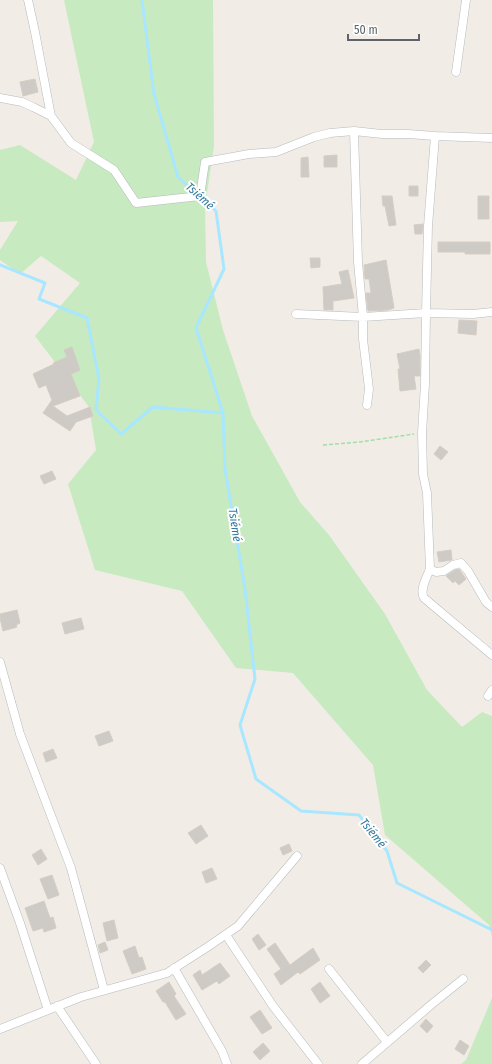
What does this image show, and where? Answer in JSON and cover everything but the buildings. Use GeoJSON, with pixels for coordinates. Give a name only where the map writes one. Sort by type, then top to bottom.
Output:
{"type":"FeatureCollection","features":[{"type":"Feature","properties":{"kind":"street"},"geometry":{"type":"LineString","coordinates":[[28,0],[50,116]]}},
{"type":"Feature","properties":{"kind":"street"},"geometry":{"type":"LineString","coordinates":[[456,72],[466,0]]}},
{"type":"Feature","properties":{"kind":"street"},"geometry":{"type":"LineString","coordinates":[[0,98],[22,102],[50,116],[71,143],[114,170],[136,203],[200,196],[205,162],[249,154],[276,152],[314,137],[330,133],[354,131],[382,134],[492,138]]}},
{"type":"Feature","properties":{"kind":"street"},"geometry":{"type":"LineString","coordinates":[[354,131],[358,262],[363,339],[369,389],[367,404]]}},
{"type":"Feature","properties":{"kind":"street"},"geometry":{"type":"LineString","coordinates":[[435,136],[428,226],[425,384],[422,433],[423,474],[427,493],[430,569],[422,590],[422,594],[424,598],[492,655]]}},
{"type":"Feature","properties":{"kind":"street"},"geometry":{"type":"LineString","coordinates":[[296,314],[362,317],[426,313],[473,314],[492,312]]}},
{"type":"Feature","properties":{"kind":"street"},"geometry":{"type":"LineString","coordinates":[[430,569],[436,572],[444,571],[453,565],[461,563],[468,571],[486,602],[492,607]]}},
{"type":"Feature","properties":{"kind":"street"},"geometry":{"type":"LineString","coordinates":[[0,662],[20,734],[71,868],[104,990]]}},
{"type":"Feature","properties":{"kind":"street"},"geometry":{"type":"LineString","coordinates":[[0,1029],[81,997],[167,973],[238,926],[297,856]]}},
{"type":"Feature","properties":{"kind":"street"},"geometry":{"type":"LineString","coordinates":[[0,868],[20,923],[48,1010]]}},
{"type":"Feature","properties":{"kind":"street"},"geometry":{"type":"LineString","coordinates":[[226,935],[274,1006],[318,1064]]}},
{"type":"Feature","properties":{"kind":"street"},"geometry":{"type":"LineString","coordinates":[[174,968],[222,1051],[227,1064]]}},
{"type":"Feature","properties":{"kind":"street"},"geometry":{"type":"LineString","coordinates":[[329,969],[387,1042]]}},
{"type":"Feature","properties":{"kind":"street"},"geometry":{"type":"LineString","coordinates":[[362,1064],[463,979]]}},
{"type":"Feature","properties":{"kind":"street"},"geometry":{"type":"LineString","coordinates":[[57,1006],[96,1064]]}},
{"type":"Feature","properties":{"kind":"path"},"geometry":{"type":"LineString","coordinates":[[323,446],[422,433]]}},
{"type":"Feature","properties":{"kind":"green space"},"geometry":{"type":"Polygon","coordinates":[[[64,0],[213,0],[214,146],[205,207],[206,262],[223,330],[252,416],[300,502],[329,535],[385,614],[427,690],[462,727],[482,712],[492,716],[492,936],[489,925],[385,835],[373,765],[293,673],[236,668],[182,591],[95,570],[68,484],[96,450],[89,407],[35,336],[80,283],[41,256],[20,274],[0,260],[0,250],[18,221],[0,222],[0,150],[20,145],[76,180],[94,142],[64,0]]]}},
{"type":"Feature","properties":{"kind":"green space"},"geometry":{"type":"Polygon","coordinates":[[[492,998],[492,1064],[461,1064],[466,1060],[492,998]]]}},
{"type":"Feature","properties":{"kind":"waterway","name":"Tsiémé"},"geometry":{"type":"LineString","coordinates":[[142,0],[154,94],[178,177],[216,211],[224,269],[196,328],[223,413],[225,469],[245,589],[255,679],[240,725],[256,779],[301,811],[359,815],[387,851],[397,883],[492,930]]}},
{"type":"Feature","properties":{"kind":"waterway"},"geometry":{"type":"LineString","coordinates":[[0,265],[45,283],[39,299],[87,318],[99,379],[96,410],[121,434],[153,407],[223,413]]}}]}
